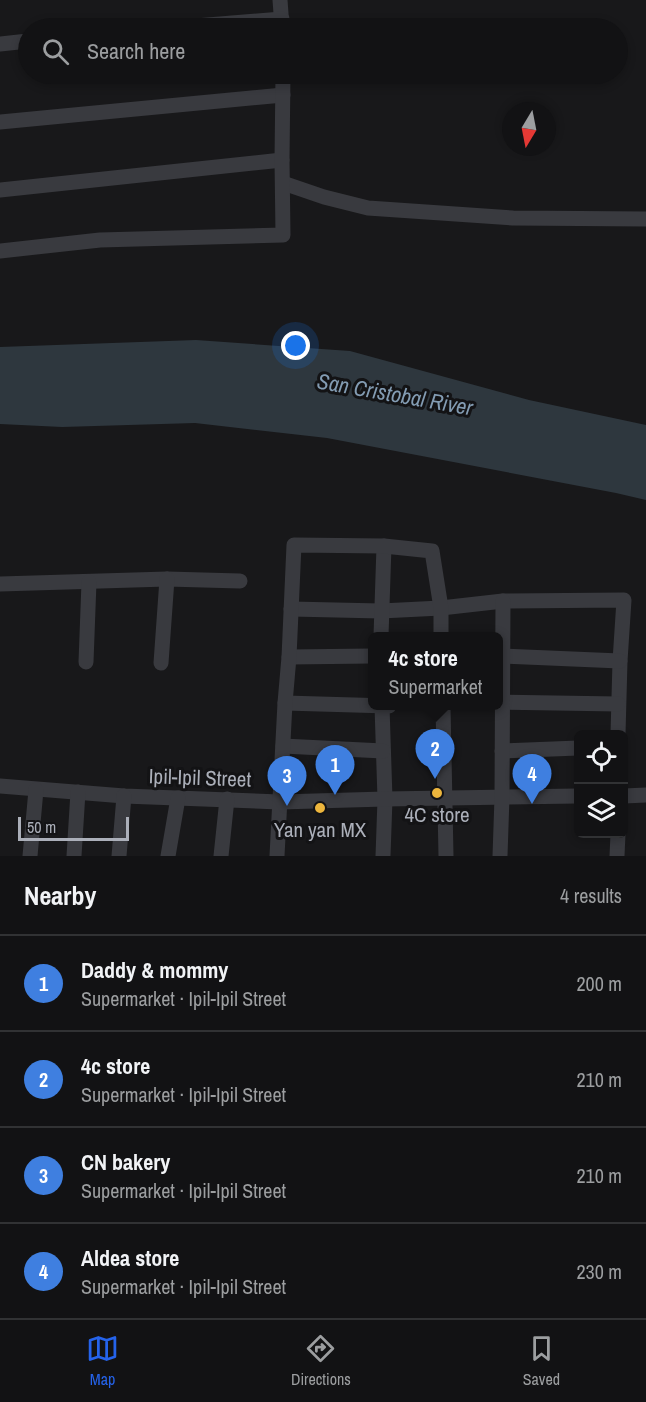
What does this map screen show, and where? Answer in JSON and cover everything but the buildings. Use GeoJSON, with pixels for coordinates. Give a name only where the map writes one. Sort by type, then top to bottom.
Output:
{"type":"FeatureCollection","features":[{"type":"Feature","properties":{"kind":"street"},"geometry":{"type":"LineString","coordinates":[[280,0],[282,18]]}},
{"type":"Feature","properties":{"kind":"street"},"geometry":{"type":"LineString","coordinates":[[0,44],[18,42]]}},
{"type":"Feature","properties":{"kind":"street"},"geometry":{"type":"LineString","coordinates":[[0,251],[100,240],[283,235],[283,84]]}},
{"type":"Feature","properties":{"kind":"street"},"geometry":{"type":"LineString","coordinates":[[0,122],[283,95]]}},
{"type":"Feature","properties":{"kind":"street"},"geometry":{"type":"LineString","coordinates":[[0,190],[282,160]]}},
{"type":"Feature","properties":{"kind":"street"},"geometry":{"type":"LineString","coordinates":[[283,183],[324,197],[368,208],[513,218],[646,219]]}},
{"type":"Feature","properties":{"kind":"street"},"geometry":{"type":"LineString","coordinates":[[277,856],[294,545],[384,546],[432,551],[441,608],[441,632]]}},
{"type":"Feature","properties":{"kind":"street"},"geometry":{"type":"LineString","coordinates":[[381,632],[384,546]]}},
{"type":"Feature","properties":{"kind":"street"},"geometry":{"type":"LineString","coordinates":[[161,663],[167,579]]}},
{"type":"Feature","properties":{"kind":"street"},"geometry":{"type":"LineString","coordinates":[[0,584],[167,579],[240,581]]}},
{"type":"Feature","properties":{"kind":"street"},"geometry":{"type":"LineString","coordinates":[[86,662],[89,582]]}},
{"type":"Feature","properties":{"kind":"street"},"geometry":{"type":"LineString","coordinates":[[291,609],[381,611],[503,602],[624,600],[618,730]]}},
{"type":"Feature","properties":{"kind":"street"},"geometry":{"type":"LineString","coordinates":[[502,632],[503,602]]}},
{"type":"Feature","properties":{"kind":"street"},"geometry":{"type":"LineString","coordinates":[[289,657],[368,656]]}},
{"type":"Feature","properties":{"kind":"street"},"geometry":{"type":"LineString","coordinates":[[503,656],[620,661]]}},
{"type":"Feature","properties":{"kind":"street"},"geometry":{"type":"LineString","coordinates":[[503,702],[618,704]]}},
{"type":"Feature","properties":{"kind":"street"},"geometry":{"type":"LineString","coordinates":[[285,703],[368,706]]}},
{"type":"Feature","properties":{"kind":"street"},"geometry":{"type":"LineString","coordinates":[[382,710],[385,799],[382,856]]}},
{"type":"Feature","properties":{"kind":"street"},"geometry":{"type":"LineString","coordinates":[[443,710],[446,856]]}},
{"type":"Feature","properties":{"kind":"street"},"geometry":{"type":"LineString","coordinates":[[500,710],[502,797],[500,856]]}},
{"type":"Feature","properties":{"kind":"street"},"geometry":{"type":"LineString","coordinates":[[283,746],[383,751]]}},
{"type":"Feature","properties":{"kind":"street"},"geometry":{"type":"LineString","coordinates":[[502,751],[574,748]]}},
{"type":"Feature","properties":{"kind":"street","name":"Ipil-Ipil Street"},"geometry":{"type":"LineString","coordinates":[[0,786],[124,796],[280,802],[574,796]]}},
{"type":"Feature","properties":{"kind":"street"},"geometry":{"type":"LineString","coordinates":[[30,856],[36,790]]}},
{"type":"Feature","properties":{"kind":"street"},"geometry":{"type":"LineString","coordinates":[[74,856],[78,792]]}},
{"type":"Feature","properties":{"kind":"street"},"geometry":{"type":"LineString","coordinates":[[628,796],[646,795]]}},
{"type":"Feature","properties":{"kind":"street"},"geometry":{"type":"LineString","coordinates":[[119,856],[124,796]]}},
{"type":"Feature","properties":{"kind":"street"},"geometry":{"type":"LineString","coordinates":[[168,856],[178,798]]}},
{"type":"Feature","properties":{"kind":"street"},"geometry":{"type":"LineString","coordinates":[[221,856],[227,799]]}},
{"type":"Feature","properties":{"kind":"street"},"geometry":{"type":"LineString","coordinates":[[617,856],[618,838]]}},
{"type":"Feature","properties":{"kind":"water","name":"San Cristobal River"},"geometry":{"type":"Polygon","coordinates":[[[196,340],[350,351],[529,400],[646,425],[646,500],[327,438],[195,423],[62,427],[0,424],[0,347],[196,340]]]}},
{"type":"Feature","properties":{"kind":"place","name":"4c store"},"geometry":{"type":"Point","coordinates":[435,779]}},
{"type":"Feature","properties":{"kind":"place","name":"4C store"},"geometry":{"type":"Point","coordinates":[437,793]}},
{"type":"Feature","properties":{"kind":"place","name":"Daddy & mommy"},"geometry":{"type":"Point","coordinates":[335,795]}},
{"type":"Feature","properties":{"kind":"place","name":"Aldea store"},"geometry":{"type":"Point","coordinates":[532,804]}},
{"type":"Feature","properties":{"kind":"place","name":"CN bakery"},"geometry":{"type":"Point","coordinates":[287,806]}},
{"type":"Feature","properties":{"kind":"place","name":"Yan yan MX"},"geometry":{"type":"Point","coordinates":[320,808]}}]}
